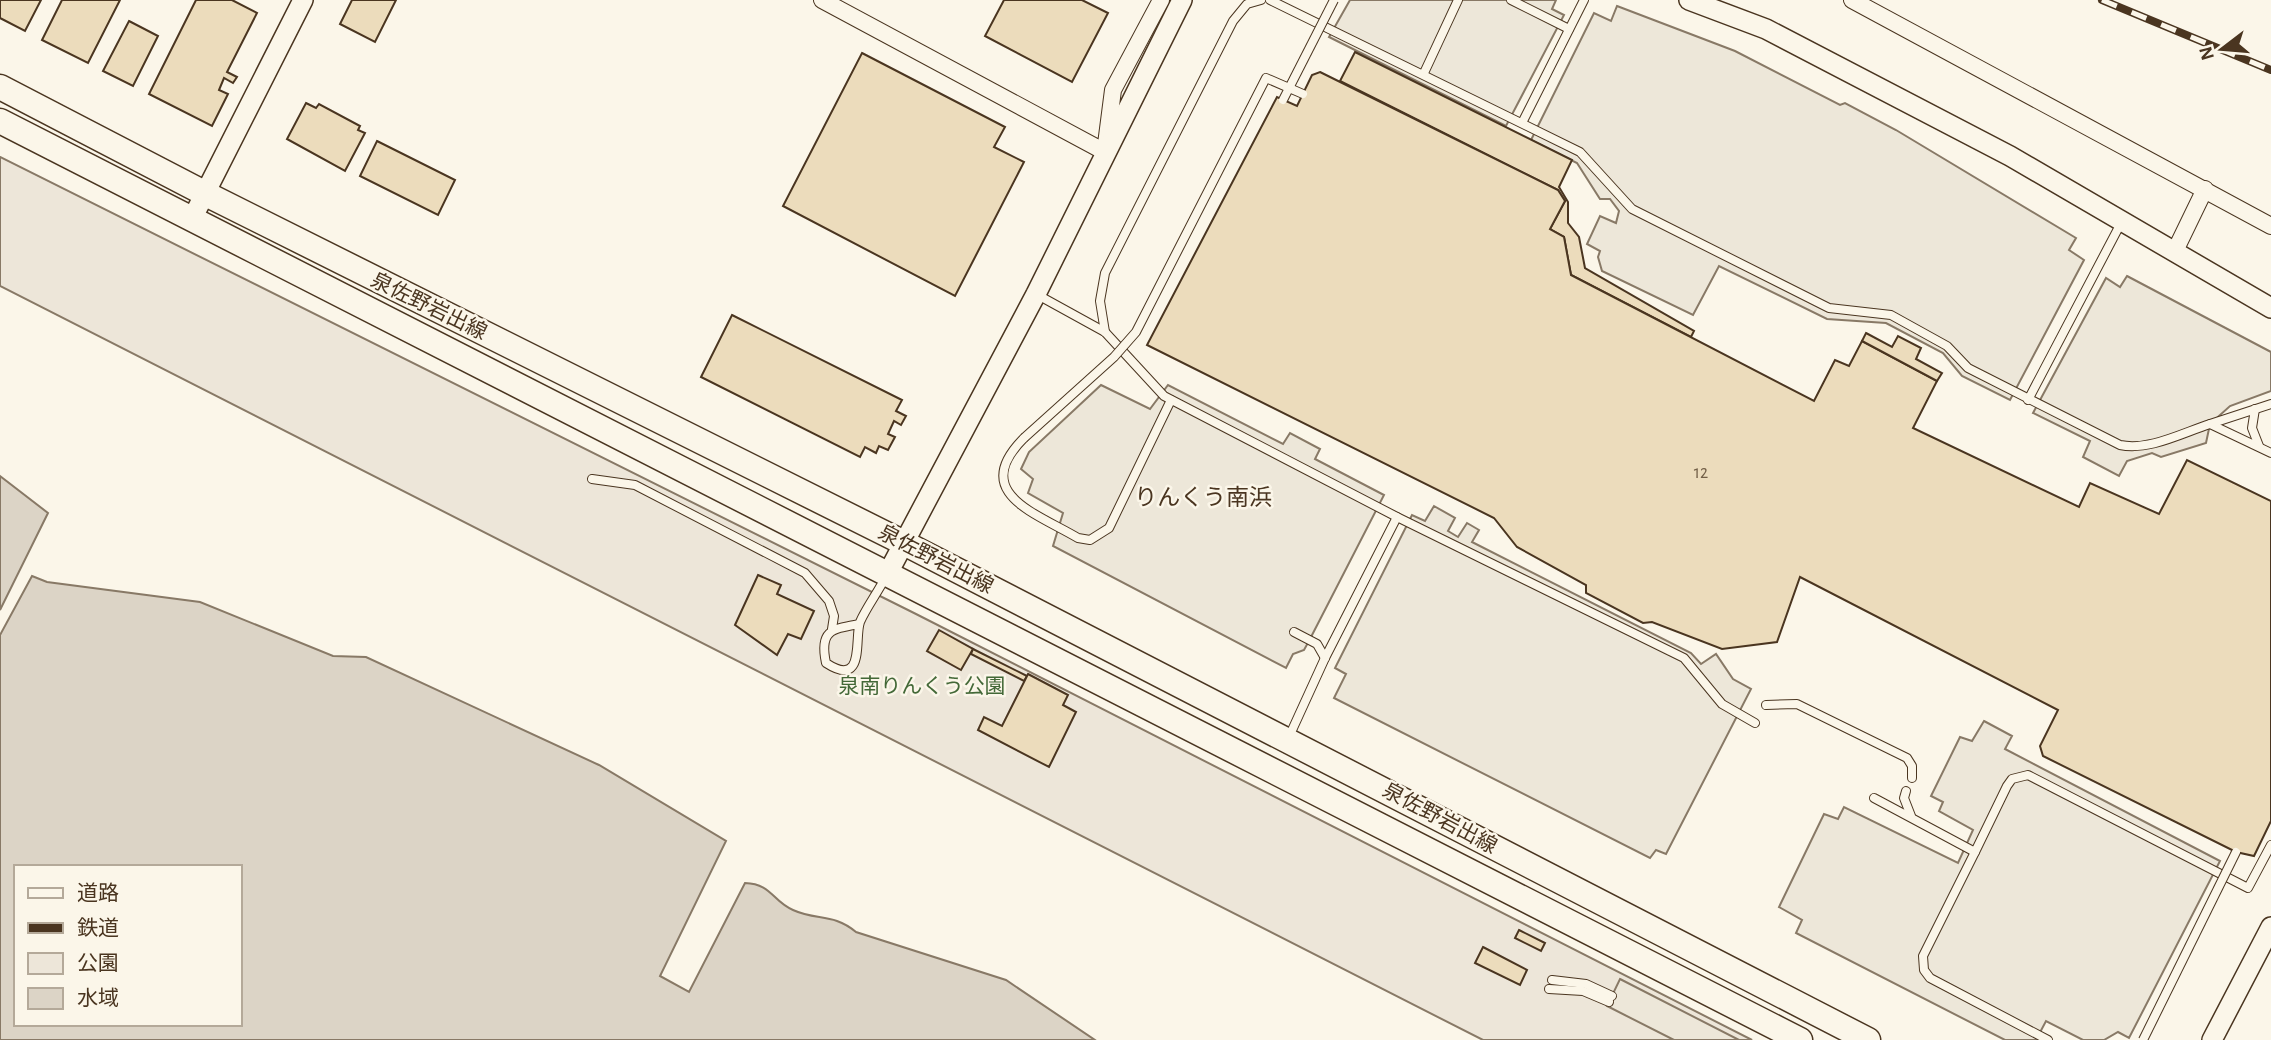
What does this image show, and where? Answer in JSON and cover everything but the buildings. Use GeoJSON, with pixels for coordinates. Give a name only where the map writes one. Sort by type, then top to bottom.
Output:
{"type":"FeatureCollection","features":[{"type":"Feature","properties":{"kind":"main road","name":"泉佐野岩出線"},"geometry":{"type":"LineString","coordinates":[[0,87],[204,193],[906,544],[1868,1040]]}},
{"type":"Feature","properties":{"kind":"main road","name":"泉佐野岩出線"},"geometry":{"type":"LineString","coordinates":[[0,121],[1800,1040]]}},
{"type":"Feature","properties":{"kind":"street"},"geometry":{"type":"LineString","coordinates":[[192,219],[303,0]]}},
{"type":"Feature","properties":{"kind":"street"},"geometry":{"type":"LineString","coordinates":[[822,0],[1105,152]]}},
{"type":"Feature","properties":{"kind":"street"},"geometry":{"type":"LineString","coordinates":[[1105,152],[1113,90],[1161,0]]}},
{"type":"Feature","properties":{"kind":"street"},"geometry":{"type":"LineString","coordinates":[[888,573],[906,544],[1036,294],[1182,0]]}},
{"type":"Feature","properties":{"kind":"street"},"geometry":{"type":"LineString","coordinates":[[1689,0],[1766,29],[2010,156],[2271,309]]}},
{"type":"Feature","properties":{"kind":"street"},"geometry":{"type":"LineString","coordinates":[[1852,0],[2271,226]]}},
{"type":"Feature","properties":{"kind":"street"},"geometry":{"type":"LineString","coordinates":[[2175,251],[2205,189]]}},
{"type":"Feature","properties":{"kind":"street"},"geometry":{"type":"LineString","coordinates":[[2213,1040],[2271,927]]}},
{"type":"Feature","properties":{"kind":"lane"},"geometry":{"type":"LineString","coordinates":[[1105,332],[1100,301],[1105,273],[1233,21],[1247,4],[1261,0]]}},
{"type":"Feature","properties":{"kind":"lane"},"geometry":{"type":"LineString","coordinates":[[1270,0],[1294,4],[1580,152],[1629,206],[1829,308],[1891,316],[1947,346],[1968,368],[2120,445],[2133,448],[2271,404]]}},
{"type":"Feature","properties":{"kind":"lane"},"geometry":{"type":"LineString","coordinates":[[1283,100],[1334,0]]}},
{"type":"Feature","properties":{"kind":"lane"},"geometry":{"type":"LineString","coordinates":[[1424,73],[1458,0]]}},
{"type":"Feature","properties":{"kind":"lane"},"geometry":{"type":"LineString","coordinates":[[1511,0],[1569,29]]}},
{"type":"Feature","properties":{"kind":"lane"},"geometry":{"type":"LineString","coordinates":[[1523,121],[1584,0]]}},
{"type":"Feature","properties":{"kind":"lane"},"geometry":{"type":"LineString","coordinates":[[1171,400],[1109,528],[1090,540],[1078,538],[1012,499],[1004,484],[1003,467],[1006,456],[1114,357],[1136,332],[1266,78],[1303,94]]}},
{"type":"Feature","properties":{"kind":"lane"},"geometry":{"type":"LineString","coordinates":[[2028,400],[2121,222]]}},
{"type":"Feature","properties":{"kind":"lane"},"geometry":{"type":"LineString","coordinates":[[1036,294],[1105,332],[1164,396],[1397,517],[1684,658],[1722,704],[1755,723]]}},
{"type":"Feature","properties":{"kind":"lane"},"geometry":{"type":"LineString","coordinates":[[2255,409],[2252,428],[2261,448]]}},
{"type":"Feature","properties":{"kind":"lane"},"geometry":{"type":"LineString","coordinates":[[2210,424],[2271,453]]}},
{"type":"Feature","properties":{"kind":"lane"},"geometry":{"type":"LineString","coordinates":[[592,479],[635,485],[805,573],[829,601],[834,616],[832,629],[823,645],[826,663],[834,668],[846,669],[856,663],[859,652],[859,624],[888,573]]}},
{"type":"Feature","properties":{"kind":"lane"},"geometry":{"type":"LineString","coordinates":[[1288,739],[1325,658],[1397,517]]}},
{"type":"Feature","properties":{"kind":"lane"},"geometry":{"type":"LineString","coordinates":[[832,629],[859,624]]}},
{"type":"Feature","properties":{"kind":"lane"},"geometry":{"type":"LineString","coordinates":[[1294,632],[1317,644],[1325,658]]}},
{"type":"Feature","properties":{"kind":"lane"},"geometry":{"type":"LineString","coordinates":[[1766,705],[1797,704],[1907,758],[1912,766],[1912,778]]}},
{"type":"Feature","properties":{"kind":"lane"},"geometry":{"type":"LineString","coordinates":[[2048,1040],[1930,978],[1924,970],[1923,956],[2012,779],[2028,775],[2248,888],[2271,845]]}},
{"type":"Feature","properties":{"kind":"lane"},"geometry":{"type":"LineString","coordinates":[[1906,791],[1906,809],[1913,819]]}},
{"type":"Feature","properties":{"kind":"lane"},"geometry":{"type":"LineString","coordinates":[[1874,798],[1975,852]]}},
{"type":"Feature","properties":{"kind":"lane"},"geometry":{"type":"LineString","coordinates":[[2143,1040],[2236,852]]}},
{"type":"Feature","properties":{"kind":"lane"},"geometry":{"type":"LineString","coordinates":[[1549,989],[1583,991],[1610,999],[1586,984],[1552,980]]}},
{"type":"Feature","properties":{"kind":"green space","name":"泉南りんくう公園"},"geometry":{"type":"Polygon","coordinates":[[[0,157],[916,614],[1752,1040],[1483,1040],[0,286],[0,157]]]}},
{"type":"Feature","properties":{"kind":"shaded area"},"geometry":{"type":"Polygon","coordinates":[[[1350,0],[1556,0],[1552,9],[1564,15],[1506,126],[1329,37],[1350,0]]]}},
{"type":"Feature","properties":{"kind":"shaded area"},"geometry":{"type":"Polygon","coordinates":[[[1617,6],[1735,51],[1840,105],[1845,103],[1896,130],[2076,238],[2069,250],[2084,260],[2010,400],[1962,376],[1943,353],[1886,323],[1827,319],[1719,266],[1693,315],[1602,271],[1598,257],[1600,251],[1587,244],[1600,216],[1616,223],[1619,211],[1610,199],[1600,199],[1577,163],[1531,140],[1594,13],[1611,21],[1617,6]]]}},
{"type":"Feature","properties":{"kind":"shaded area"},"geometry":{"type":"Polygon","coordinates":[[[2127,276],[2271,352],[2271,391],[2230,406],[2210,424],[2206,443],[2161,457],[2152,453],[2127,461],[2119,476],[2083,457],[2090,441],[2033,413],[2106,278],[2120,287],[2127,276]]]}},
{"type":"Feature","properties":{"kind":"shaded area"},"geometry":{"type":"Polygon","coordinates":[[[1101,385],[1150,409],[1168,385],[1283,444],[1290,433],[1320,449],[1315,459],[1384,495],[1304,650],[1293,654],[1286,668],[1053,546],[1063,513],[1028,493],[1033,479],[1021,469],[1029,452],[1101,385]]]}},
{"type":"Feature","properties":{"kind":"shaded area"},"geometry":{"type":"Polygon","coordinates":[[[1434,506],[1455,518],[1448,531],[1458,537],[1467,523],[1479,530],[1472,542],[1691,653],[1701,664],[1716,654],[1733,679],[1751,689],[1666,854],[1656,850],[1650,858],[1334,698],[1346,674],[1335,668],[1412,515],[1425,521],[1434,506]]]}},
{"type":"Feature","properties":{"kind":"shaded area"},"geometry":{"type":"Polygon","coordinates":[[[1984,721],[2012,736],[2005,749],[2220,861],[2129,1038],[2118,1032],[2104,1040],[2083,1040],[2046,1021],[2036,1040],[2005,1040],[1796,933],[1802,920],[1779,907],[1824,814],[1838,819],[1844,807],[1958,863],[1973,830],[1939,811],[1943,802],[1931,796],[1960,737],[1972,741],[1984,721]]]}},
{"type":"Feature","properties":{"kind":"shaded area"},"geometry":{"type":"Polygon","coordinates":[[[1620,979],[1739,1040],[1674,1040],[1607,1006],[1620,979]]]}},
{"type":"Feature","properties":{"kind":"water"},"geometry":{"type":"Polygon","coordinates":[[[0,476],[48,513],[0,610],[0,476]]]}},
{"type":"Feature","properties":{"kind":"water"},"geometry":{"type":"Polygon","coordinates":[[[32,576],[47,582],[200,602],[333,656],[366,657],[599,765],[726,841],[660,976],[689,992],[745,883],[754,884],[767,890],[786,906],[802,913],[840,922],[856,932],[1006,980],[1095,1040],[0,1040],[0,635],[32,576]]]}},
{"type":"Feature","properties":{"kind":"railway"},"geometry":{"type":"LineString","coordinates":[[2102,0],[2271,70]]}},
{"type":"Feature","properties":{"kind":"district","name":"りんくう南浜"},"geometry":{"type":"Point","coordinates":[1203,497]}}]}
